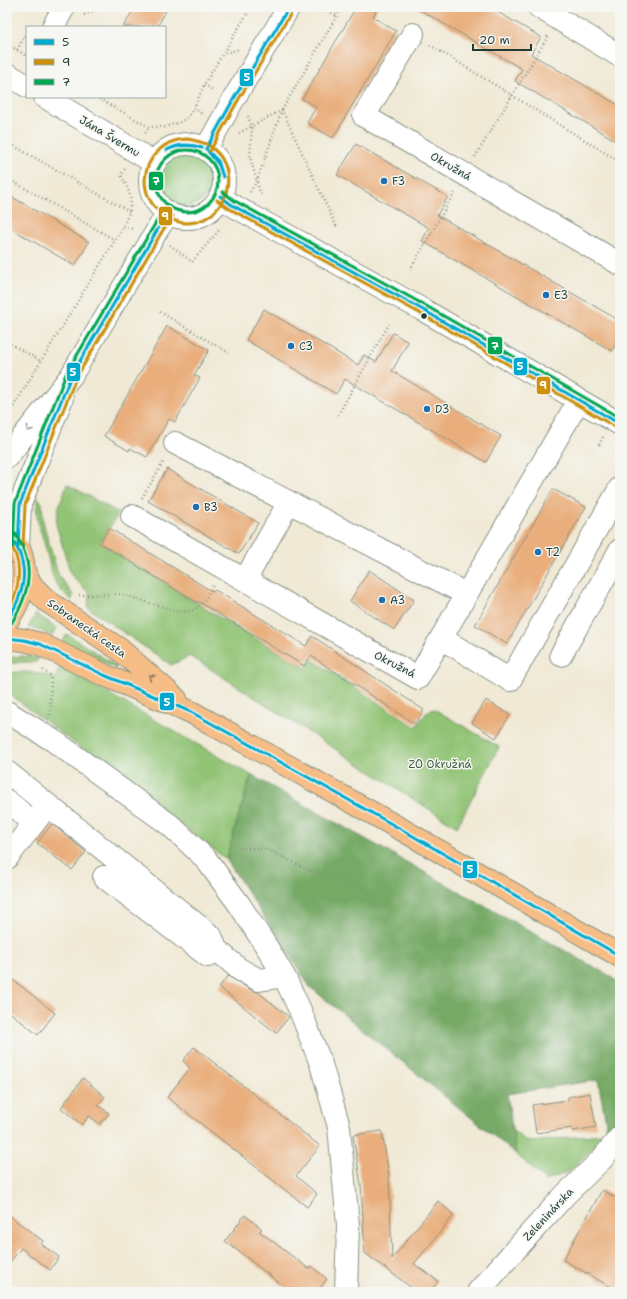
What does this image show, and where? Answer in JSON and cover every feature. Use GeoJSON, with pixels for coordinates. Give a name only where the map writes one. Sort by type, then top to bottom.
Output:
{"type":"FeatureCollection","features":[{"type":"Feature","properties":{"kind":"main road"},"geometry":{"type":"LineString","coordinates":[[7,621],[21,598],[24,584],[22,559],[12,539]]}},
{"type":"Feature","properties":{"kind":"main road","name":"Sobranecká cesta"},"geometry":{"type":"LineString","coordinates":[[24,571],[32,586],[47,601],[119,649],[191,712]]}},
{"type":"Feature","properties":{"kind":"main road","name":"Sobranecká cesta"},"geometry":{"type":"LineString","coordinates":[[7,638],[40,644],[104,675],[191,712],[406,832],[620,956]]}},
{"type":"Feature","properties":{"kind":"street"},"geometry":{"type":"LineString","coordinates":[[206,149],[233,100],[289,7]]}},
{"type":"Feature","properties":{"kind":"street"},"geometry":{"type":"LineString","coordinates":[[539,7],[620,56]]}},
{"type":"Feature","properties":{"kind":"street"},"geometry":{"type":"LineString","coordinates":[[54,26],[72,14]]}},
{"type":"Feature","properties":{"kind":"street","name":"Okružná"},"geometry":{"type":"LineString","coordinates":[[413,34],[364,116],[620,264]]}},
{"type":"Feature","properties":{"kind":"street","name":"Jána Švermu"},"geometry":{"type":"LineString","coordinates":[[47,98],[155,162]]}},
{"type":"Feature","properties":{"kind":"street"},"geometry":{"type":"LineString","coordinates":[[187,144],[206,149],[214,156],[220,165],[223,175],[223,186],[215,205],[208,211],[198,216],[188,218],[178,217],[169,213],[156,202],[151,191],[150,178],[155,162],[168,149],[178,146],[187,144]]}},
{"type":"Feature","properties":{"kind":"street"},"geometry":{"type":"LineString","coordinates":[[220,196],[232,205],[425,311],[620,424]]}},
{"type":"Feature","properties":{"kind":"street"},"geometry":{"type":"LineString","coordinates":[[7,457],[71,376],[169,213]]}},
{"type":"Feature","properties":{"kind":"street"},"geometry":{"type":"LineString","coordinates":[[12,539],[20,504],[71,376]]}},
{"type":"Feature","properties":{"kind":"street"},"geometry":{"type":"LineString","coordinates":[[579,400],[441,638],[510,680],[620,488]]}},
{"type":"Feature","properties":{"kind":"street"},"geometry":{"type":"LineString","coordinates":[[175,443],[466,594]]}},
{"type":"Feature","properties":{"kind":"street"},"geometry":{"type":"LineString","coordinates":[[245,580],[289,502]]}},
{"type":"Feature","properties":{"kind":"street","name":"Okružná"},"geometry":{"type":"LineString","coordinates":[[132,516],[418,678],[441,638]]}},
{"type":"Feature","properties":{"kind":"street"},"geometry":{"type":"LineString","coordinates":[[561,655],[620,550]]}},
{"type":"Feature","properties":{"kind":"street"},"geometry":{"type":"LineString","coordinates":[[7,712],[51,739],[170,825],[205,858],[239,904],[284,976],[300,1010],[321,1064],[339,1127],[348,1225],[346,1292]]}},
{"type":"Feature","properties":{"kind":"street"},"geometry":{"type":"LineString","coordinates":[[7,772],[211,936],[216,949],[239,969],[259,980],[284,976]]}},
{"type":"Feature","properties":{"kind":"street"},"geometry":{"type":"LineString","coordinates":[[7,801],[34,823]]}},
{"type":"Feature","properties":{"kind":"street"},"geometry":{"type":"LineString","coordinates":[[7,858],[48,805]]}},
{"type":"Feature","properties":{"kind":"street"},"geometry":{"type":"LineString","coordinates":[[104,876],[208,956],[216,949]]}},
{"type":"Feature","properties":{"kind":"street","name":"Zeleninárska"},"geometry":{"type":"LineString","coordinates":[[478,1292],[565,1195],[611,1162],[620,1137]]}},
{"type":"Feature","properties":{"kind":"path"},"geometry":{"type":"LineString","coordinates":[[72,14],[85,14],[102,7]]}},
{"type":"Feature","properties":{"kind":"path"},"geometry":{"type":"LineString","coordinates":[[98,98],[149,127],[166,127],[187,118],[194,108],[204,85],[252,7]]}},
{"type":"Feature","properties":{"kind":"path"},"geometry":{"type":"LineString","coordinates":[[321,7],[336,16]]}},
{"type":"Feature","properties":{"kind":"path"},"geometry":{"type":"LineString","coordinates":[[257,181],[282,110],[342,7]]}},
{"type":"Feature","properties":{"kind":"path"},"geometry":{"type":"LineString","coordinates":[[410,270],[558,19]]}},
{"type":"Feature","properties":{"kind":"path"},"geometry":{"type":"LineString","coordinates":[[17,50],[26,34]]}},
{"type":"Feature","properties":{"kind":"path"},"geometry":{"type":"LineString","coordinates":[[413,34],[620,162]]}},
{"type":"Feature","properties":{"kind":"path"},"geometry":{"type":"LineString","coordinates":[[7,44],[26,55]]}},
{"type":"Feature","properties":{"kind":"path"},"geometry":{"type":"LineString","coordinates":[[204,85],[233,100],[245,110],[252,127],[250,156],[262,203],[256,217]]}},
{"type":"Feature","properties":{"kind":"path"},"geometry":{"type":"LineString","coordinates":[[240,133],[282,110]]}},
{"type":"Feature","properties":{"kind":"path"},"geometry":{"type":"LineString","coordinates":[[282,110],[337,228]]}},
{"type":"Feature","properties":{"kind":"path"},"geometry":{"type":"LineString","coordinates":[[7,142],[130,212],[123,227],[7,417]]}},
{"type":"Feature","properties":{"kind":"path"},"geometry":{"type":"LineString","coordinates":[[7,178],[115,240]]}},
{"type":"Feature","properties":{"kind":"path"},"geometry":{"type":"LineString","coordinates":[[123,227],[155,234],[192,262],[220,229]]}},
{"type":"Feature","properties":{"kind":"path"},"geometry":{"type":"LineString","coordinates":[[160,312],[229,354]]}},
{"type":"Feature","properties":{"kind":"path"},"geometry":{"type":"LineString","coordinates":[[338,415],[389,324]]}},
{"type":"Feature","properties":{"kind":"path"},"geometry":{"type":"LineString","coordinates":[[7,342],[41,361]]}},
{"type":"Feature","properties":{"kind":"path"},"geometry":{"type":"LineString","coordinates":[[132,516],[175,443]]}},
{"type":"Feature","properties":{"kind":"path"},"geometry":{"type":"LineString","coordinates":[[79,596],[121,594],[179,612],[194,610],[203,603],[223,568]]}},
{"type":"Feature","properties":{"kind":"path"},"geometry":{"type":"LineString","coordinates":[[40,667],[51,676],[51,739]]}},
{"type":"Feature","properties":{"kind":"path"},"geometry":{"type":"LineString","coordinates":[[240,848],[267,849],[312,872],[329,872],[371,893],[379,910]]}},
{"type":"Feature","properties":{"kind":"green space"},"geometry":{"type":"Polygon","coordinates":[[[186,154],[196,156],[204,162],[210,170],[212,180],[210,190],[204,198],[196,204],[186,206],[176,204],[168,198],[162,190],[160,180],[162,170],[168,162],[176,156],[186,154]]]}},
{"type":"Feature","properties":{"kind":"green space","name":"ZO Okružná"},"geometry":{"type":"Polygon","coordinates":[[[67,484],[119,513],[100,543],[216,615],[306,668],[311,659],[416,727],[427,712],[434,709],[499,747],[457,827],[190,656],[171,665],[88,608],[89,593],[71,575],[56,524],[58,509],[67,484]]]}},
{"type":"Feature","properties":{"kind":"green space"},"geometry":{"type":"Polygon","coordinates":[[[37,498],[42,504],[43,522],[58,574],[73,595],[72,600],[59,588],[53,576],[38,523],[37,498]]]}},
{"type":"Feature","properties":{"kind":"green space"},"geometry":{"type":"Polygon","coordinates":[[[36,614],[57,628],[52,636],[28,627],[36,614]]]}},
{"type":"Feature","properties":{"kind":"green space"},"geometry":{"type":"Polygon","coordinates":[[[67,634],[116,666],[116,669],[62,642],[67,634]]]}},
{"type":"Feature","properties":{"kind":"green space"},"geometry":{"type":"Polygon","coordinates":[[[22,656],[40,658],[36,662],[7,664],[7,658],[22,656]]]}},
{"type":"Feature","properties":{"kind":"green space"},"geometry":{"type":"Polygon","coordinates":[[[60,666],[251,775],[226,859],[7,692],[7,673],[32,672],[55,678],[60,666]]]}},
{"type":"Feature","properties":{"kind":"green space"},"geometry":{"type":"Polygon","coordinates":[[[251,775],[612,977],[620,985],[620,1113],[608,1133],[598,1080],[507,1094],[516,1154],[310,987],[226,859],[251,775]]]}},
{"type":"Feature","properties":{"kind":"green space"},"geometry":{"type":"Polygon","coordinates":[[[512,1130],[526,1141],[533,1142],[608,1133],[570,1171],[546,1181],[516,1154],[512,1130]]]}},
{"type":"Feature","properties":{"kind":"building"},"geometry":{"type":"Polygon","coordinates":[[[135,7],[168,7],[158,26],[124,26],[135,7]]]}},
{"type":"Feature","properties":{"kind":"building"},"geometry":{"type":"Polygon","coordinates":[[[356,7],[378,7],[373,17],[396,31],[333,138],[307,123],[316,107],[302,99],[356,7]]]}},
{"type":"Feature","properties":{"kind":"building"},"geometry":{"type":"Polygon","coordinates":[[[415,7],[489,7],[541,37],[531,54],[620,106],[620,143],[515,81],[522,69],[415,7]]]}},
{"type":"Feature","properties":{"kind":"building"},"geometry":{"type":"Polygon","coordinates":[[[356,144],[448,197],[437,215],[620,321],[620,337],[612,351],[422,241],[429,228],[337,175],[356,144]]]}},
{"type":"Feature","properties":{"kind":"building"},"geometry":{"type":"Polygon","coordinates":[[[7,194],[89,242],[75,266],[7,226],[7,194]]]}},
{"type":"Feature","properties":{"kind":"building"},"geometry":{"type":"Polygon","coordinates":[[[264,309],[358,365],[364,355],[376,362],[393,333],[408,342],[392,371],[501,436],[486,462],[345,379],[336,394],[246,340],[264,309]]]}},
{"type":"Feature","properties":{"kind":"building"},"geometry":{"type":"Polygon","coordinates":[[[167,326],[209,350],[194,375],[200,378],[175,422],[169,419],[147,457],[130,448],[129,451],[104,436],[167,326]]]}},
{"type":"Feature","properties":{"kind":"building","name":"B3"},"geometry":{"type":"Polygon","coordinates":[[[167,469],[258,523],[239,554],[148,501],[167,469]]]}},
{"type":"Feature","properties":{"kind":"building","name":"T2"},"geometry":{"type":"Polygon","coordinates":[[[553,489],[586,507],[507,644],[475,625],[553,489]]]}},
{"type":"Feature","properties":{"kind":"building"},"geometry":{"type":"Polygon","coordinates":[[[109,528],[213,592],[215,590],[306,646],[312,636],[424,710],[415,724],[311,656],[304,666],[100,543],[109,528]]]}},
{"type":"Feature","properties":{"kind":"building","name":"A3"},"geometry":{"type":"Polygon","coordinates":[[[369,570],[414,600],[394,630],[350,601],[369,570]]]}},
{"type":"Feature","properties":{"kind":"building"},"geometry":{"type":"Polygon","coordinates":[[[486,700],[510,715],[496,738],[472,723],[486,700]]]}},
{"type":"Feature","properties":{"kind":"building"},"geometry":{"type":"Polygon","coordinates":[[[52,824],[86,852],[72,870],[37,843],[52,824]]]}},
{"type":"Feature","properties":{"kind":"building"},"geometry":{"type":"Polygon","coordinates":[[[7,975],[55,1013],[38,1035],[7,1010],[7,975]]]}},
{"type":"Feature","properties":{"kind":"building"},"geometry":{"type":"Polygon","coordinates":[[[228,976],[253,991],[258,992],[289,1017],[276,1033],[219,987],[228,976]]]}},
{"type":"Feature","properties":{"kind":"building"},"geometry":{"type":"Polygon","coordinates":[[[194,1047],[320,1146],[296,1176],[317,1194],[307,1207],[167,1097],[190,1068],[183,1061],[194,1047]]]}},
{"type":"Feature","properties":{"kind":"building"},"geometry":{"type":"Polygon","coordinates":[[[83,1078],[105,1097],[98,1105],[109,1113],[100,1124],[89,1116],[82,1125],[61,1108],[83,1078]]]}},
{"type":"Feature","properties":{"kind":"building"},"geometry":{"type":"Polygon","coordinates":[[[590,1093],[596,1127],[573,1131],[572,1128],[536,1133],[532,1105],[568,1100],[568,1097],[590,1093]]]}},
{"type":"Feature","properties":{"kind":"building"},"geometry":{"type":"Polygon","coordinates":[[[382,1131],[389,1176],[392,1259],[438,1201],[454,1215],[414,1264],[438,1281],[430,1292],[417,1292],[365,1253],[361,1185],[353,1135],[382,1131]]]}},
{"type":"Feature","properties":{"kind":"building"},"geometry":{"type":"Polygon","coordinates":[[[602,1190],[620,1200],[620,1292],[563,1260],[602,1190]]]}},
{"type":"Feature","properties":{"kind":"building"},"geometry":{"type":"Polygon","coordinates":[[[7,1214],[43,1241],[41,1244],[59,1257],[50,1270],[21,1248],[7,1266],[7,1214]]]}},
{"type":"Feature","properties":{"kind":"building"},"geometry":{"type":"Polygon","coordinates":[[[245,1215],[262,1229],[259,1231],[309,1269],[311,1266],[327,1279],[317,1292],[291,1292],[225,1241],[245,1215]]]}},
{"type":"Feature","properties":{"kind":"transit line","name":"5"},"geometry":{"type":"LineString","coordinates":[[206,149],[233,100],[289,7]]}},
{"type":"Feature","properties":{"kind":"transit line","name":"9"},"geometry":{"type":"LineString","coordinates":[[210,151],[237,102],[293,10]]}},
{"type":"Feature","properties":{"kind":"transit line","name":"9"},"geometry":{"type":"LineString","coordinates":[[207,144],[195,140],[179,140],[164,146],[153,157],[146,172],[145,185],[147,194],[152,203],[162,214],[174,220],[187,223],[208,217],[216,210],[222,201],[228,180],[222,159],[210,146]]}},
{"type":"Feature","properties":{"kind":"transit line","name":"5"},"geometry":{"type":"LineString","coordinates":[[167,150],[175,146],[184,145],[193,145],[202,148]]}},
{"type":"Feature","properties":{"kind":"transit line","name":"5"},"geometry":{"type":"LineString","coordinates":[[167,150],[184,146],[202,148]]}},
{"type":"Feature","properties":{"kind":"transit line","name":"7"},"geometry":{"type":"LineString","coordinates":[[187,150],[199,152],[209,159],[216,169],[218,181],[216,193],[209,203],[199,210],[187,212],[175,210],[165,203],[158,193],[156,181],[158,169],[165,159],[175,152],[187,150]]}},
{"type":"Feature","properties":{"kind":"transit line","name":"5"},"geometry":{"type":"LineString","coordinates":[[208,151],[218,161],[223,177]]}},
{"type":"Feature","properties":{"kind":"transit line","name":"5"},"geometry":{"type":"LineString","coordinates":[[208,151],[219,165],[223,177]]}},
{"type":"Feature","properties":{"kind":"transit line","name":"7"},"geometry":{"type":"LineString","coordinates":[[223,192],[235,201],[428,307],[620,418]]}},
{"type":"Feature","properties":{"kind":"transit line","name":"5"},"geometry":{"type":"LineString","coordinates":[[220,196],[232,205],[425,311],[620,424]]}},
{"type":"Feature","properties":{"kind":"transit line","name":"9"},"geometry":{"type":"LineString","coordinates":[[217,200],[230,209],[423,315],[617,428]]}},
{"type":"Feature","properties":{"kind":"transit line","name":"7"},"geometry":{"type":"LineString","coordinates":[[13,547],[15,503],[66,374],[155,224],[165,210]]}},
{"type":"Feature","properties":{"kind":"transit line","name":"5"},"geometry":{"type":"LineString","coordinates":[[18,547],[20,504],[71,376],[159,227],[169,213]]}},
{"type":"Feature","properties":{"kind":"transit line","name":"9"},"geometry":{"type":"LineString","coordinates":[[23,547],[25,505],[76,378],[163,230],[173,216]]}},
{"type":"Feature","properties":{"kind":"transit line","name":"7"},"geometry":{"type":"LineString","coordinates":[[11,528],[19,540],[28,564],[27,587],[18,611],[11,624]]}},
{"type":"Feature","properties":{"kind":"transit line","name":"5"},"geometry":{"type":"LineString","coordinates":[[7,531],[20,554],[24,576],[19,598],[7,621]]}},
{"type":"Feature","properties":{"kind":"transit line","name":"9"},"geometry":{"type":"LineString","coordinates":[[7,539],[16,556],[19,575],[18,585],[12,603],[7,612]]}},
{"type":"Feature","properties":{"kind":"transit line","name":"5"},"geometry":{"type":"LineString","coordinates":[[7,638],[40,644],[104,675],[191,712],[406,832],[620,956]]}},
{"type":"Feature","properties":{"kind":"place","name":"F3"},"geometry":{"type":"Point","coordinates":[384,181]}},
{"type":"Feature","properties":{"kind":"place","name":"E3"},"geometry":{"type":"Point","coordinates":[546,295]}},
{"type":"Feature","properties":{"kind":"place","name":"C3"},"geometry":{"type":"Point","coordinates":[291,346]}},
{"type":"Feature","properties":{"kind":"place","name":"D3"},"geometry":{"type":"Point","coordinates":[427,409]}},
{"type":"Feature","properties":{"kind":"place","name":"B3"},"geometry":{"type":"Point","coordinates":[196,507]}},
{"type":"Feature","properties":{"kind":"place","name":"T2"},"geometry":{"type":"Point","coordinates":[538,552]}},
{"type":"Feature","properties":{"kind":"place","name":"A3"},"geometry":{"type":"Point","coordinates":[382,600]}}]}
